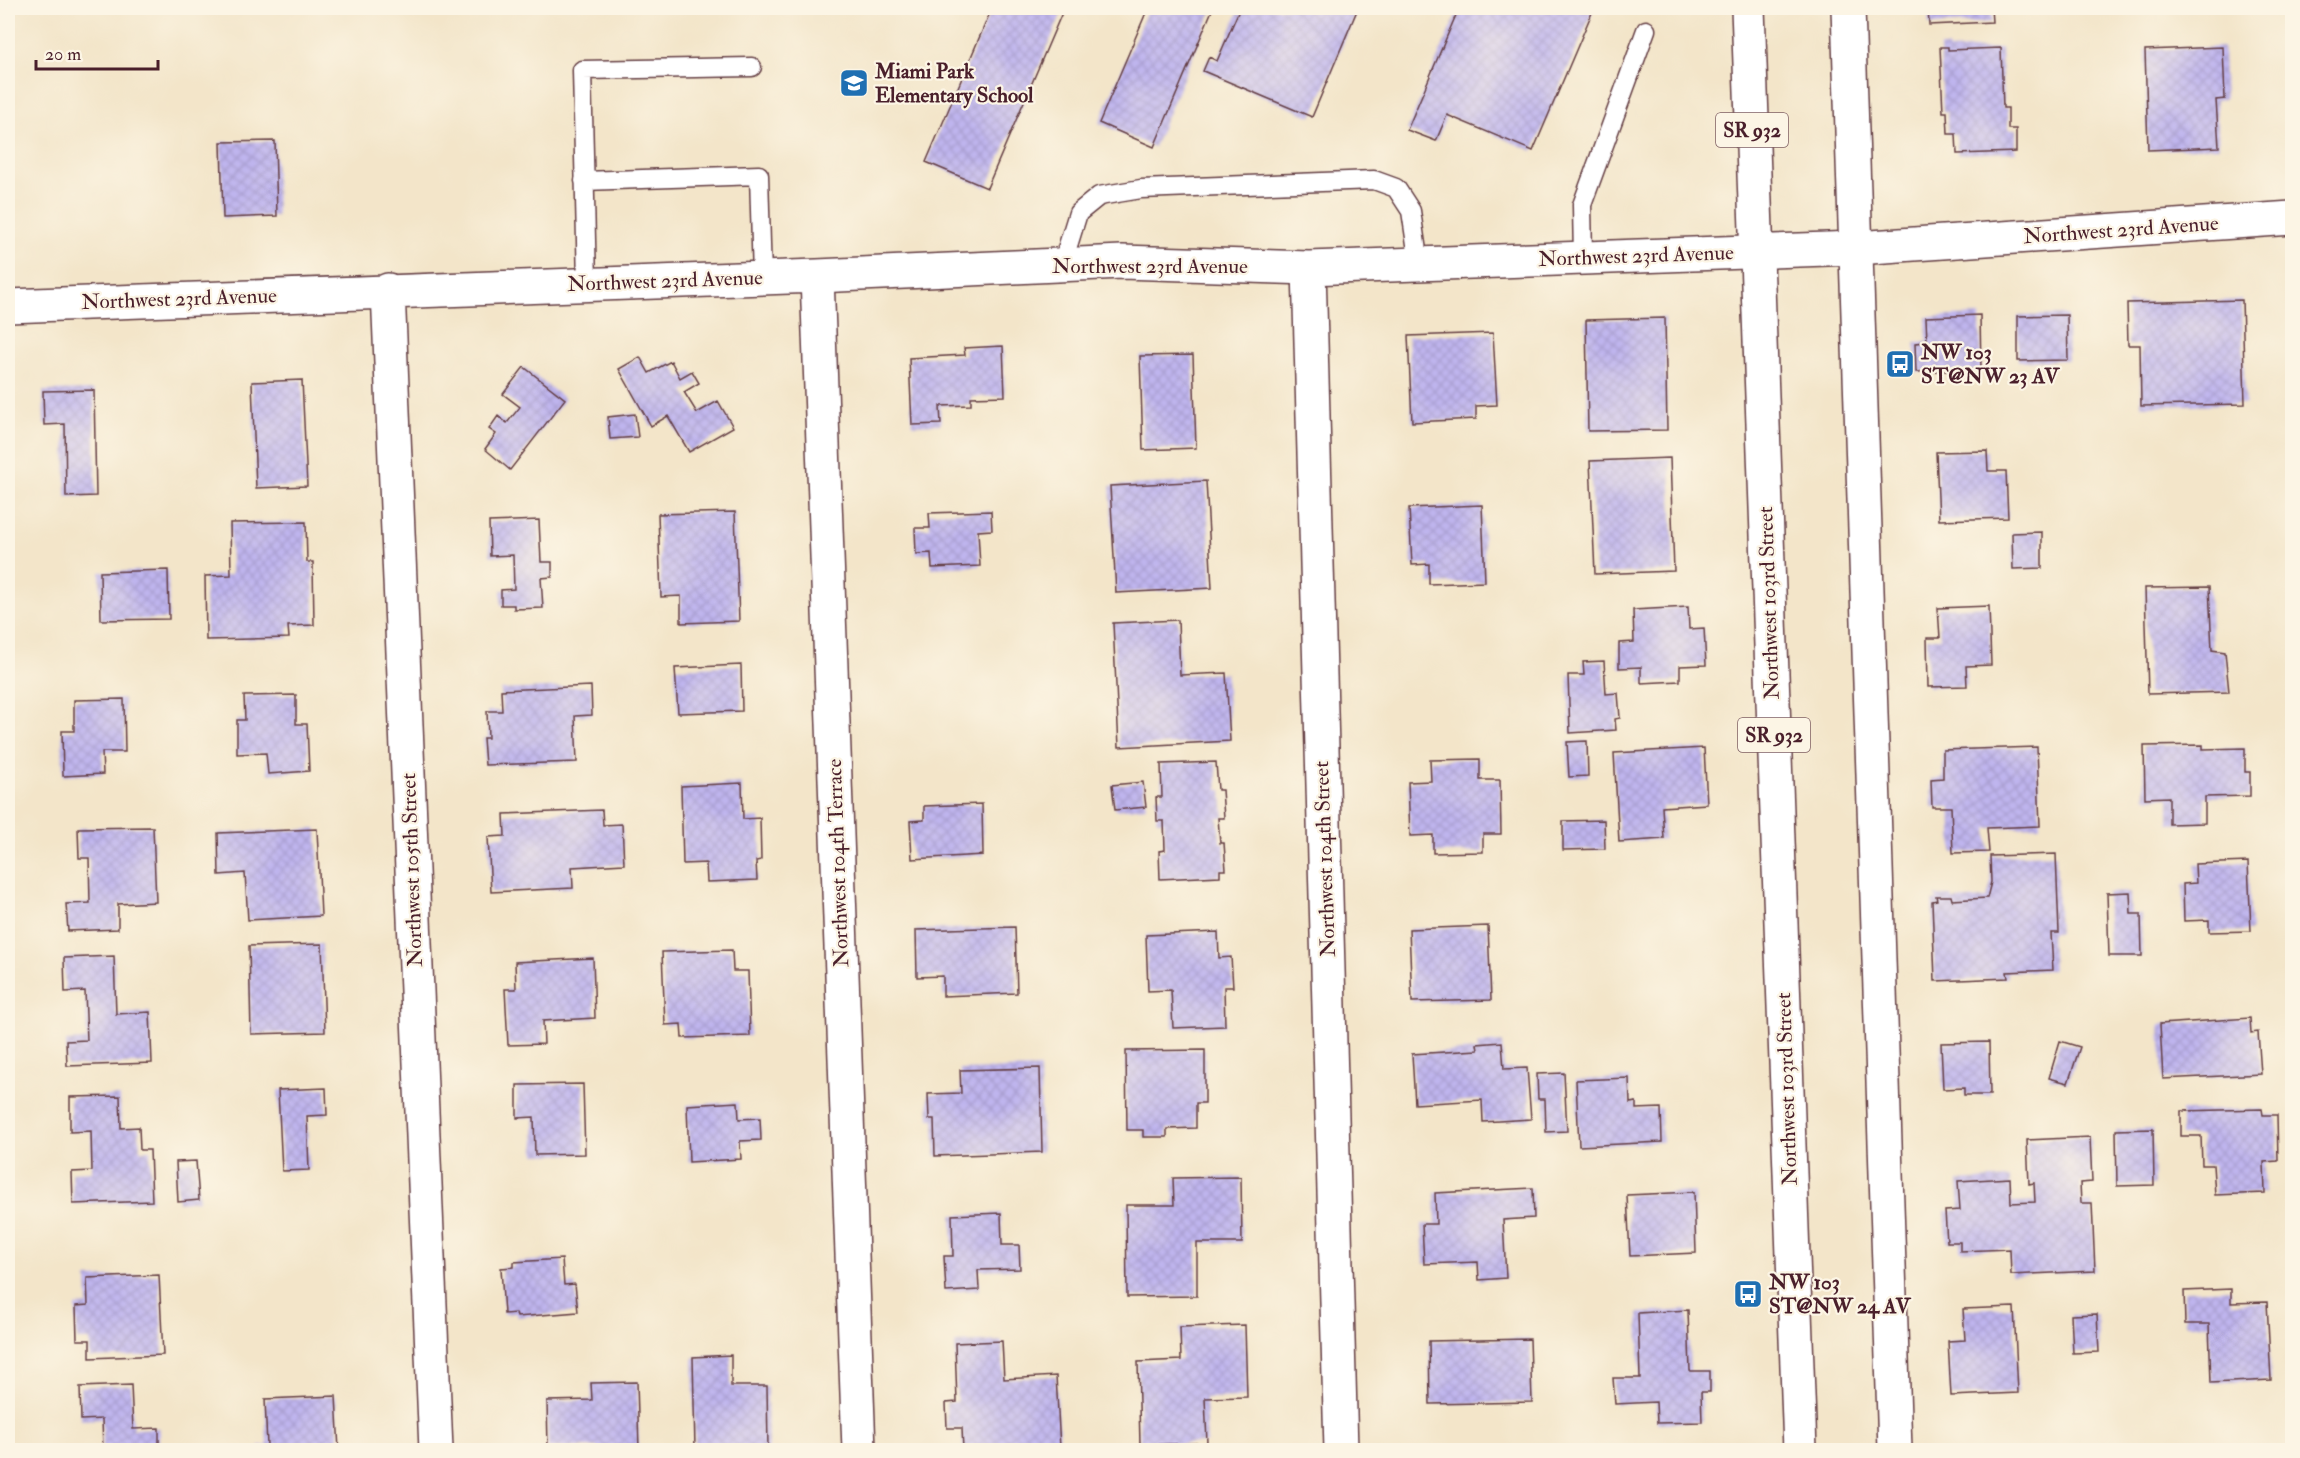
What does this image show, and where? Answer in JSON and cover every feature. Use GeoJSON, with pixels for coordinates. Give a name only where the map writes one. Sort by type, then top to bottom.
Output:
{"type":"FeatureCollection","features":[{"type":"Feature","properties":{"kind":"street","name":"Northwest 103rd Street"},"geometry":{"type":"LineString","coordinates":[[1748,8],[1800,1450]]}},
{"type":"Feature","properties":{"kind":"street"},"geometry":{"type":"LineString","coordinates":[[1848,8],[1895,1450]]}},
{"type":"Feature","properties":{"kind":"street","name":"Northwest 23rd Avenue"},"geometry":{"type":"LineString","coordinates":[[8,306],[388,290],[817,276],[1122,262],[1308,268],[1756,252],[1856,248],[2292,218]]}},
{"type":"Feature","properties":{"kind":"street","name":"Northwest 104th Street"},"geometry":{"type":"LineString","coordinates":[[1308,268],[1341,1450]]}},
{"type":"Feature","properties":{"kind":"street","name":"Northwest 104th Terrace"},"geometry":{"type":"LineString","coordinates":[[817,276],[859,1450]]}},
{"type":"Feature","properties":{"kind":"street","name":"Northwest 105th Street"},"geometry":{"type":"LineString","coordinates":[[388,290],[436,1450]]}},
{"type":"Feature","properties":{"kind":"lane"},"geometry":{"type":"LineString","coordinates":[[1583,258],[1582,205],[1646,30]]}},
{"type":"Feature","properties":{"kind":"lane"},"geometry":{"type":"LineString","coordinates":[[587,283],[582,70],[752,67]]}},
{"type":"Feature","properties":{"kind":"lane"},"geometry":{"type":"LineString","coordinates":[[584,181],[759,175],[762,278]]}},
{"type":"Feature","properties":{"kind":"lane"},"geometry":{"type":"LineString","coordinates":[[1062,265],[1078,213],[1099,195],[1141,189],[1374,180],[1396,188],[1411,212],[1419,264]]}},
{"type":"Feature","properties":{"kind":"building"},"geometry":{"type":"Polygon","coordinates":[[[992,8],[1064,8],[987,188],[926,162],[992,8]]]}},
{"type":"Feature","properties":{"kind":"building"},"geometry":{"type":"Polygon","coordinates":[[[1148,8],[1213,8],[1154,147],[1099,123],[1148,8]]]}},
{"type":"Feature","properties":{"kind":"building"},"geometry":{"type":"Polygon","coordinates":[[[1240,8],[1358,8],[1312,117],[1203,71],[1209,57],[1217,61],[1240,8]]]}},
{"type":"Feature","properties":{"kind":"building"},"geometry":{"type":"Polygon","coordinates":[[[1459,8],[1594,8],[1533,151],[1447,115],[1436,141],[1407,130],[1459,8]]]}},
{"type":"Feature","properties":{"kind":"building"},"geometry":{"type":"Polygon","coordinates":[[[1928,8],[1991,8],[1992,22],[1929,25],[1928,8]]]}},
{"type":"Feature","properties":{"kind":"building"},"geometry":{"type":"Polygon","coordinates":[[[1940,47],[1948,47],[1948,50],[2001,48],[2003,108],[2008,108],[2008,129],[2016,129],[2016,152],[1957,154],[1956,134],[1948,134],[1947,112],[1943,112],[1940,47]]]}},
{"type":"Feature","properties":{"kind":"building"},"geometry":{"type":"Polygon","coordinates":[[[2223,47],[2225,99],[2216,100],[2219,147],[2148,150],[2145,50],[2223,47]]]}},
{"type":"Feature","properties":{"kind":"building"},"geometry":{"type":"Polygon","coordinates":[[[275,141],[277,216],[223,218],[221,142],[275,141]]]}},
{"type":"Feature","properties":{"kind":"building"},"geometry":{"type":"Polygon","coordinates":[[[2242,300],[2245,404],[2141,406],[2140,345],[2128,345],[2127,303],[2242,300]]]}},
{"type":"Feature","properties":{"kind":"building"},"geometry":{"type":"Polygon","coordinates":[[[1980,315],[1981,370],[1916,372],[1915,343],[1927,342],[1926,317],[1980,315]]]}},
{"type":"Feature","properties":{"kind":"building"},"geometry":{"type":"Polygon","coordinates":[[[2067,315],[2068,360],[2018,361],[2018,316],[2067,315]]]}},
{"type":"Feature","properties":{"kind":"building"},"geometry":{"type":"Polygon","coordinates":[[[1665,318],[1667,430],[1588,431],[1586,320],[1665,318]]]}},
{"type":"Feature","properties":{"kind":"building"},"geometry":{"type":"Polygon","coordinates":[[[1493,333],[1497,405],[1476,406],[1476,419],[1412,422],[1408,336],[1493,333]]]}},
{"type":"Feature","properties":{"kind":"building"},"geometry":{"type":"Polygon","coordinates":[[[1003,346],[1005,396],[971,397],[971,405],[940,406],[941,424],[912,425],[909,358],[965,355],[964,348],[1003,346]]]}},
{"type":"Feature","properties":{"kind":"building"},"geometry":{"type":"Polygon","coordinates":[[[1193,355],[1196,448],[1143,450],[1140,356],[1193,355]]]}},
{"type":"Feature","properties":{"kind":"building"},"geometry":{"type":"Polygon","coordinates":[[[640,357],[649,373],[671,361],[680,378],[692,371],[699,383],[684,392],[697,413],[718,401],[733,427],[689,452],[668,416],[651,426],[619,369],[640,357]]]}},
{"type":"Feature","properties":{"kind":"building"},"geometry":{"type":"Polygon","coordinates":[[[524,367],[565,399],[510,470],[485,449],[496,434],[489,429],[498,416],[507,423],[520,407],[503,394],[524,367]]]}},
{"type":"Feature","properties":{"kind":"building"},"geometry":{"type":"Polygon","coordinates":[[[302,380],[307,486],[256,488],[252,382],[302,380]]]}},
{"type":"Feature","properties":{"kind":"building"},"geometry":{"type":"Polygon","coordinates":[[[94,390],[96,496],[66,497],[65,424],[44,425],[43,391],[94,390]]]}},
{"type":"Feature","properties":{"kind":"building"},"geometry":{"type":"Polygon","coordinates":[[[635,414],[638,437],[610,439],[608,417],[635,414]]]}},
{"type":"Feature","properties":{"kind":"building"},"geometry":{"type":"Polygon","coordinates":[[[1987,451],[1988,471],[2006,471],[2008,518],[1939,520],[1936,452],[1987,451]]]}},
{"type":"Feature","properties":{"kind":"building"},"geometry":{"type":"Polygon","coordinates":[[[1670,458],[1674,571],[1595,574],[1590,461],[1670,458]]]}},
{"type":"Feature","properties":{"kind":"building"},"geometry":{"type":"Polygon","coordinates":[[[1206,481],[1212,588],[1116,593],[1110,486],[1206,481]]]}},
{"type":"Feature","properties":{"kind":"building"},"geometry":{"type":"Polygon","coordinates":[[[1482,505],[1485,582],[1429,584],[1429,564],[1412,565],[1409,508],[1482,505]]]}},
{"type":"Feature","properties":{"kind":"building"},"geometry":{"type":"Polygon","coordinates":[[[991,511],[992,530],[978,531],[980,566],[932,568],[931,553],[916,554],[915,528],[930,528],[929,513],[991,511]]]}},
{"type":"Feature","properties":{"kind":"building"},"geometry":{"type":"Polygon","coordinates":[[[735,512],[739,621],[681,623],[681,596],[661,597],[658,514],[735,512]]]}},
{"type":"Feature","properties":{"kind":"building"},"geometry":{"type":"Polygon","coordinates":[[[539,520],[541,562],[552,562],[552,577],[541,578],[543,608],[514,609],[514,605],[501,605],[501,590],[514,589],[513,555],[490,556],[489,522],[539,520]]]}},
{"type":"Feature","properties":{"kind":"building"},"geometry":{"type":"Polygon","coordinates":[[[306,522],[307,562],[313,562],[314,625],[288,626],[289,638],[206,640],[205,576],[231,575],[230,523],[306,522]]]}},
{"type":"Feature","properties":{"kind":"building"},"geometry":{"type":"Polygon","coordinates":[[[2042,532],[2042,568],[2013,569],[2012,533],[2042,532]]]}},
{"type":"Feature","properties":{"kind":"building"},"geometry":{"type":"Polygon","coordinates":[[[168,570],[169,619],[101,620],[100,572],[168,570]]]}},
{"type":"Feature","properties":{"kind":"building"},"geometry":{"type":"Polygon","coordinates":[[[2209,587],[2212,650],[2225,652],[2229,692],[2148,694],[2145,588],[2209,587]]]}},
{"type":"Feature","properties":{"kind":"building"},"geometry":{"type":"Polygon","coordinates":[[[1989,606],[1991,665],[1966,666],[1967,686],[1928,687],[1927,638],[1940,638],[1938,608],[1989,606]]]}},
{"type":"Feature","properties":{"kind":"building"},"geometry":{"type":"Polygon","coordinates":[[[1688,607],[1689,629],[1704,628],[1706,665],[1680,666],[1680,681],[1641,683],[1641,667],[1619,668],[1619,643],[1634,642],[1633,610],[1688,607]]]}},
{"type":"Feature","properties":{"kind":"building"},"geometry":{"type":"Polygon","coordinates":[[[1178,620],[1180,675],[1226,673],[1230,741],[1119,747],[1113,623],[1178,620]]]}},
{"type":"Feature","properties":{"kind":"building"},"geometry":{"type":"Polygon","coordinates":[[[1604,661],[1606,694],[1618,693],[1620,718],[1615,719],[1616,730],[1570,733],[1568,675],[1584,675],[1583,662],[1604,661]]]}},
{"type":"Feature","properties":{"kind":"building"},"geometry":{"type":"Polygon","coordinates":[[[741,665],[742,711],[678,713],[675,668],[741,665]]]}},
{"type":"Feature","properties":{"kind":"building"},"geometry":{"type":"Polygon","coordinates":[[[591,686],[592,715],[575,716],[577,762],[485,765],[483,738],[488,738],[487,711],[502,711],[501,690],[591,686]]]}},
{"type":"Feature","properties":{"kind":"building"},"geometry":{"type":"Polygon","coordinates":[[[296,695],[296,724],[307,724],[309,771],[268,774],[266,753],[237,754],[237,720],[245,720],[244,696],[296,695]]]}},
{"type":"Feature","properties":{"kind":"building"},"geometry":{"type":"Polygon","coordinates":[[[124,699],[125,752],[102,752],[103,774],[63,776],[62,731],[74,731],[74,700],[124,699]]]}},
{"type":"Feature","properties":{"kind":"building"},"geometry":{"type":"Polygon","coordinates":[[[1587,741],[1588,776],[1569,777],[1567,742],[1587,741]]]}},
{"type":"Feature","properties":{"kind":"building"},"geometry":{"type":"Polygon","coordinates":[[[2203,745],[2203,749],[2245,748],[2245,772],[2250,772],[2250,796],[2205,797],[2205,823],[2169,824],[2169,797],[2145,798],[2144,746],[2203,745]]]}},
{"type":"Feature","properties":{"kind":"building"},"geometry":{"type":"Polygon","coordinates":[[[2037,747],[2040,826],[1987,828],[1989,852],[1953,853],[1951,807],[1932,807],[1931,779],[1943,778],[1943,750],[2037,747]]]}},
{"type":"Feature","properties":{"kind":"building"},"geometry":{"type":"Polygon","coordinates":[[[1704,748],[1707,804],[1662,807],[1664,839],[1619,842],[1614,753],[1704,748]]]}},
{"type":"Feature","properties":{"kind":"building"},"geometry":{"type":"Polygon","coordinates":[[[1480,759],[1480,780],[1500,780],[1501,834],[1483,834],[1483,852],[1433,853],[1433,835],[1410,836],[1408,782],[1431,781],[1430,760],[1480,759]]]}},
{"type":"Feature","properties":{"kind":"building"},"geometry":{"type":"Polygon","coordinates":[[[1216,762],[1218,790],[1222,790],[1224,818],[1218,818],[1220,843],[1224,843],[1226,870],[1220,870],[1220,876],[1160,879],[1159,851],[1165,850],[1164,821],[1157,821],[1156,797],[1162,797],[1161,764],[1216,762]]]}},
{"type":"Feature","properties":{"kind":"building"},"geometry":{"type":"Polygon","coordinates":[[[1143,782],[1146,807],[1115,810],[1112,785],[1143,782]]]}},
{"type":"Feature","properties":{"kind":"building"},"geometry":{"type":"Polygon","coordinates":[[[742,783],[743,819],[760,818],[761,860],[756,861],[757,880],[707,882],[706,863],[683,864],[681,786],[742,783]]]}},
{"type":"Feature","properties":{"kind":"building"},"geometry":{"type":"Polygon","coordinates":[[[982,804],[983,855],[912,859],[910,821],[924,820],[924,806],[982,804]]]}},
{"type":"Feature","properties":{"kind":"building"},"geometry":{"type":"Polygon","coordinates":[[[602,810],[603,825],[622,824],[624,864],[572,867],[573,888],[491,892],[488,837],[505,836],[504,814],[602,810]]]}},
{"type":"Feature","properties":{"kind":"building"},"geometry":{"type":"Polygon","coordinates":[[[1604,820],[1605,849],[1563,850],[1563,821],[1604,820]]]}},
{"type":"Feature","properties":{"kind":"building"},"geometry":{"type":"Polygon","coordinates":[[[153,827],[156,902],[118,904],[118,929],[68,931],[66,904],[90,903],[89,858],[79,858],[78,828],[153,827]]]}},
{"type":"Feature","properties":{"kind":"building"},"geometry":{"type":"Polygon","coordinates":[[[317,829],[321,916],[248,920],[245,873],[219,875],[218,833],[317,829]]]}},
{"type":"Feature","properties":{"kind":"building"},"geometry":{"type":"Polygon","coordinates":[[[2056,854],[2059,933],[2051,933],[2053,970],[2007,972],[2008,978],[1935,981],[1932,901],[1937,900],[1936,896],[1951,896],[1952,900],[1987,898],[1991,882],[1990,856],[2056,854]]]}},
{"type":"Feature","properties":{"kind":"building"},"geometry":{"type":"Polygon","coordinates":[[[2248,862],[2251,931],[2209,932],[2209,920],[2184,921],[2183,884],[2196,883],[2195,864],[2248,862]]]}},
{"type":"Feature","properties":{"kind":"building"},"geometry":{"type":"Polygon","coordinates":[[[2130,892],[2131,914],[2141,914],[2142,956],[2109,956],[2107,893],[2130,892]]]}},
{"type":"Feature","properties":{"kind":"building"},"geometry":{"type":"Polygon","coordinates":[[[1488,926],[1491,1000],[1412,1002],[1409,929],[1488,926]]]}},
{"type":"Feature","properties":{"kind":"building"},"geometry":{"type":"Polygon","coordinates":[[[1015,927],[1017,993],[943,996],[943,976],[917,977],[916,930],[1015,927]]]}},
{"type":"Feature","properties":{"kind":"building"},"geometry":{"type":"Polygon","coordinates":[[[1218,932],[1219,958],[1231,957],[1233,987],[1224,987],[1225,1026],[1173,1028],[1171,990],[1148,991],[1146,935],[1218,932]]]}},
{"type":"Feature","properties":{"kind":"building"},"geometry":{"type":"Polygon","coordinates":[[[322,944],[325,1032],[251,1034],[249,946],[322,944]]]}},
{"type":"Feature","properties":{"kind":"building"},"geometry":{"type":"Polygon","coordinates":[[[732,950],[733,971],[748,971],[750,1036],[682,1038],[681,1024],[665,1025],[662,952],[732,950]]]}},
{"type":"Feature","properties":{"kind":"building"},"geometry":{"type":"Polygon","coordinates":[[[114,956],[116,1014],[150,1012],[152,1063],[67,1066],[66,1041],[87,1040],[85,991],[65,992],[64,958],[114,956]]]}},
{"type":"Feature","properties":{"kind":"building"},"geometry":{"type":"Polygon","coordinates":[[[593,958],[595,1018],[543,1021],[544,1044],[508,1045],[505,989],[516,989],[515,962],[593,958]]]}},
{"type":"Feature","properties":{"kind":"building"},"geometry":{"type":"Polygon","coordinates":[[[2250,1018],[2251,1033],[2258,1032],[2261,1074],[2163,1079],[2160,1024],[2250,1018]]]}},
{"type":"Feature","properties":{"kind":"building"},"geometry":{"type":"Polygon","coordinates":[[[2060,1041],[2080,1047],[2068,1083],[2049,1078],[2060,1041]]]}},
{"type":"Feature","properties":{"kind":"building"},"geometry":{"type":"Polygon","coordinates":[[[1502,1042],[1504,1069],[1527,1068],[1531,1119],[1483,1122],[1482,1100],[1415,1104],[1412,1054],[1478,1050],[1477,1044],[1502,1042]]]}},
{"type":"Feature","properties":{"kind":"building"},"geometry":{"type":"Polygon","coordinates":[[[1989,1042],[1990,1095],[1964,1095],[1964,1088],[1943,1089],[1941,1043],[1989,1042]]]}},
{"type":"Feature","properties":{"kind":"building"},"geometry":{"type":"Polygon","coordinates":[[[1205,1050],[1205,1103],[1196,1103],[1196,1128],[1167,1129],[1167,1137],[1143,1137],[1143,1130],[1127,1130],[1126,1051],[1205,1050]]]}},
{"type":"Feature","properties":{"kind":"building"},"geometry":{"type":"Polygon","coordinates":[[[1040,1068],[1042,1152],[935,1156],[934,1119],[929,1119],[928,1094],[961,1093],[960,1070],[1040,1068]]]}},
{"type":"Feature","properties":{"kind":"building"},"geometry":{"type":"Polygon","coordinates":[[[1564,1073],[1567,1131],[1546,1132],[1545,1099],[1538,1099],[1537,1074],[1564,1073]]]}},
{"type":"Feature","properties":{"kind":"building"},"geometry":{"type":"Polygon","coordinates":[[[1629,1078],[1630,1103],[1636,1102],[1636,1109],[1661,1108],[1662,1142],[1579,1146],[1576,1080],[1629,1078]]]}},
{"type":"Feature","properties":{"kind":"building"},"geometry":{"type":"Polygon","coordinates":[[[583,1084],[585,1154],[535,1155],[534,1117],[517,1118],[517,1085],[583,1084]]]}},
{"type":"Feature","properties":{"kind":"building"},"geometry":{"type":"Polygon","coordinates":[[[326,1088],[327,1115],[307,1116],[309,1170],[282,1171],[278,1090],[326,1088]]]}},
{"type":"Feature","properties":{"kind":"building"},"geometry":{"type":"Polygon","coordinates":[[[120,1096],[121,1128],[139,1127],[140,1150],[150,1150],[152,1201],[73,1204],[72,1172],[92,1171],[91,1131],[70,1132],[70,1097],[120,1096]]]}},
{"type":"Feature","properties":{"kind":"building"},"geometry":{"type":"Polygon","coordinates":[[[738,1102],[739,1119],[760,1118],[761,1140],[740,1141],[741,1159],[689,1162],[687,1105],[738,1102]]]}},
{"type":"Feature","properties":{"kind":"building"},"geometry":{"type":"Polygon","coordinates":[[[2262,1109],[2263,1115],[2277,1115],[2278,1161],[2264,1162],[2265,1193],[2215,1195],[2213,1165],[2202,1165],[2201,1136],[2181,1136],[2181,1111],[2262,1109]]]}},
{"type":"Feature","properties":{"kind":"building"},"geometry":{"type":"Polygon","coordinates":[[[2153,1129],[2154,1185],[2117,1186],[2116,1130],[2153,1129]]]}},
{"type":"Feature","properties":{"kind":"building"},"geometry":{"type":"Polygon","coordinates":[[[2090,1137],[2092,1182],[2080,1183],[2081,1203],[2092,1203],[2095,1271],[2011,1275],[2010,1249],[1960,1251],[1960,1242],[1947,1242],[1945,1211],[1960,1210],[1958,1181],[2010,1178],[2011,1203],[2035,1202],[2034,1183],[2029,1184],[2027,1140],[2090,1137]]]}},
{"type":"Feature","properties":{"kind":"building"},"geometry":{"type":"Polygon","coordinates":[[[196,1161],[199,1200],[178,1202],[176,1162],[196,1161]]]}},
{"type":"Feature","properties":{"kind":"building"},"geometry":{"type":"Polygon","coordinates":[[[1241,1177],[1242,1243],[1197,1243],[1197,1296],[1127,1297],[1126,1205],[1174,1205],[1173,1178],[1241,1177]]]}},
{"type":"Feature","properties":{"kind":"building"},"geometry":{"type":"Polygon","coordinates":[[[1533,1188],[1534,1218],[1503,1220],[1506,1278],[1479,1280],[1478,1262],[1424,1264],[1422,1224],[1436,1224],[1435,1193],[1533,1188]]]}},
{"type":"Feature","properties":{"kind":"building"},"geometry":{"type":"Polygon","coordinates":[[[1694,1192],[1696,1253],[1630,1256],[1627,1195],[1694,1192]]]}},
{"type":"Feature","properties":{"kind":"building"},"geometry":{"type":"Polygon","coordinates":[[[1001,1213],[1002,1245],[1019,1245],[1020,1269],[978,1270],[979,1290],[946,1292],[944,1256],[953,1256],[952,1215],[1001,1213]]]}},
{"type":"Feature","properties":{"kind":"building"},"geometry":{"type":"Polygon","coordinates":[[[562,1259],[564,1285],[575,1284],[578,1312],[517,1317],[516,1313],[504,1314],[501,1268],[514,1267],[514,1262],[562,1259]]]}},
{"type":"Feature","properties":{"kind":"building"},"geometry":{"type":"Polygon","coordinates":[[[159,1275],[163,1355],[90,1358],[90,1340],[77,1340],[76,1306],[88,1305],[87,1278],[159,1275]]]}},
{"type":"Feature","properties":{"kind":"building"},"geometry":{"type":"Polygon","coordinates":[[[2231,1289],[2231,1303],[2267,1302],[2271,1380],[2211,1383],[2209,1324],[2185,1324],[2184,1291],[2231,1289]]]}},
{"type":"Feature","properties":{"kind":"building"},"geometry":{"type":"Polygon","coordinates":[[[2014,1307],[2018,1393],[1951,1396],[1948,1341],[1965,1340],[1963,1309],[2014,1307]]]}},
{"type":"Feature","properties":{"kind":"building"},"geometry":{"type":"Polygon","coordinates":[[[1688,1310],[1690,1371],[1710,1371],[1710,1392],[1701,1392],[1702,1422],[1657,1423],[1656,1402],[1615,1404],[1613,1378],[1640,1378],[1638,1313],[1688,1310]]]}},
{"type":"Feature","properties":{"kind":"building"},"geometry":{"type":"Polygon","coordinates":[[[2097,1314],[2099,1352],[2073,1353],[2071,1315],[2097,1314]]]}},
{"type":"Feature","properties":{"kind":"building"},"geometry":{"type":"Polygon","coordinates":[[[1245,1325],[1247,1397],[1205,1398],[1207,1443],[1140,1445],[1138,1362],[1181,1360],[1180,1327],[1245,1325]]]}},
{"type":"Feature","properties":{"kind":"building"},"geometry":{"type":"Polygon","coordinates":[[[1530,1339],[1532,1402],[1430,1404],[1429,1341],[1530,1339]]]}},
{"type":"Feature","properties":{"kind":"building"},"geometry":{"type":"Polygon","coordinates":[[[1002,1341],[1004,1379],[1056,1376],[1060,1448],[963,1450],[962,1428],[947,1428],[946,1403],[957,1402],[955,1343],[1002,1341]]]}},
{"type":"Feature","properties":{"kind":"building"},"geometry":{"type":"Polygon","coordinates":[[[731,1355],[731,1386],[767,1386],[768,1450],[695,1450],[693,1357],[731,1355]]]}},
{"type":"Feature","properties":{"kind":"building"},"geometry":{"type":"Polygon","coordinates":[[[637,1382],[639,1450],[597,1450],[597,1447],[548,1448],[547,1401],[592,1400],[591,1383],[637,1382]]]}},
{"type":"Feature","properties":{"kind":"building"},"geometry":{"type":"Polygon","coordinates":[[[131,1385],[133,1429],[159,1428],[159,1450],[103,1450],[102,1419],[81,1420],[80,1387],[131,1385]]]}},
{"type":"Feature","properties":{"kind":"building"},"geometry":{"type":"Polygon","coordinates":[[[336,1396],[339,1450],[260,1450],[260,1446],[267,1446],[265,1399],[336,1396]]]}},
{"type":"Feature","properties":{"kind":"place","name":"Miami Park Elementary School"},"geometry":{"type":"Point","coordinates":[854,83]}},
{"type":"Feature","properties":{"kind":"place","name":"NW 103 ST@NW 23 AV"},"geometry":{"type":"Point","coordinates":[1900,364]}},
{"type":"Feature","properties":{"kind":"place","name":"NW 103 ST@NW 24 AV"},"geometry":{"type":"Point","coordinates":[1748,1294]}}]}
